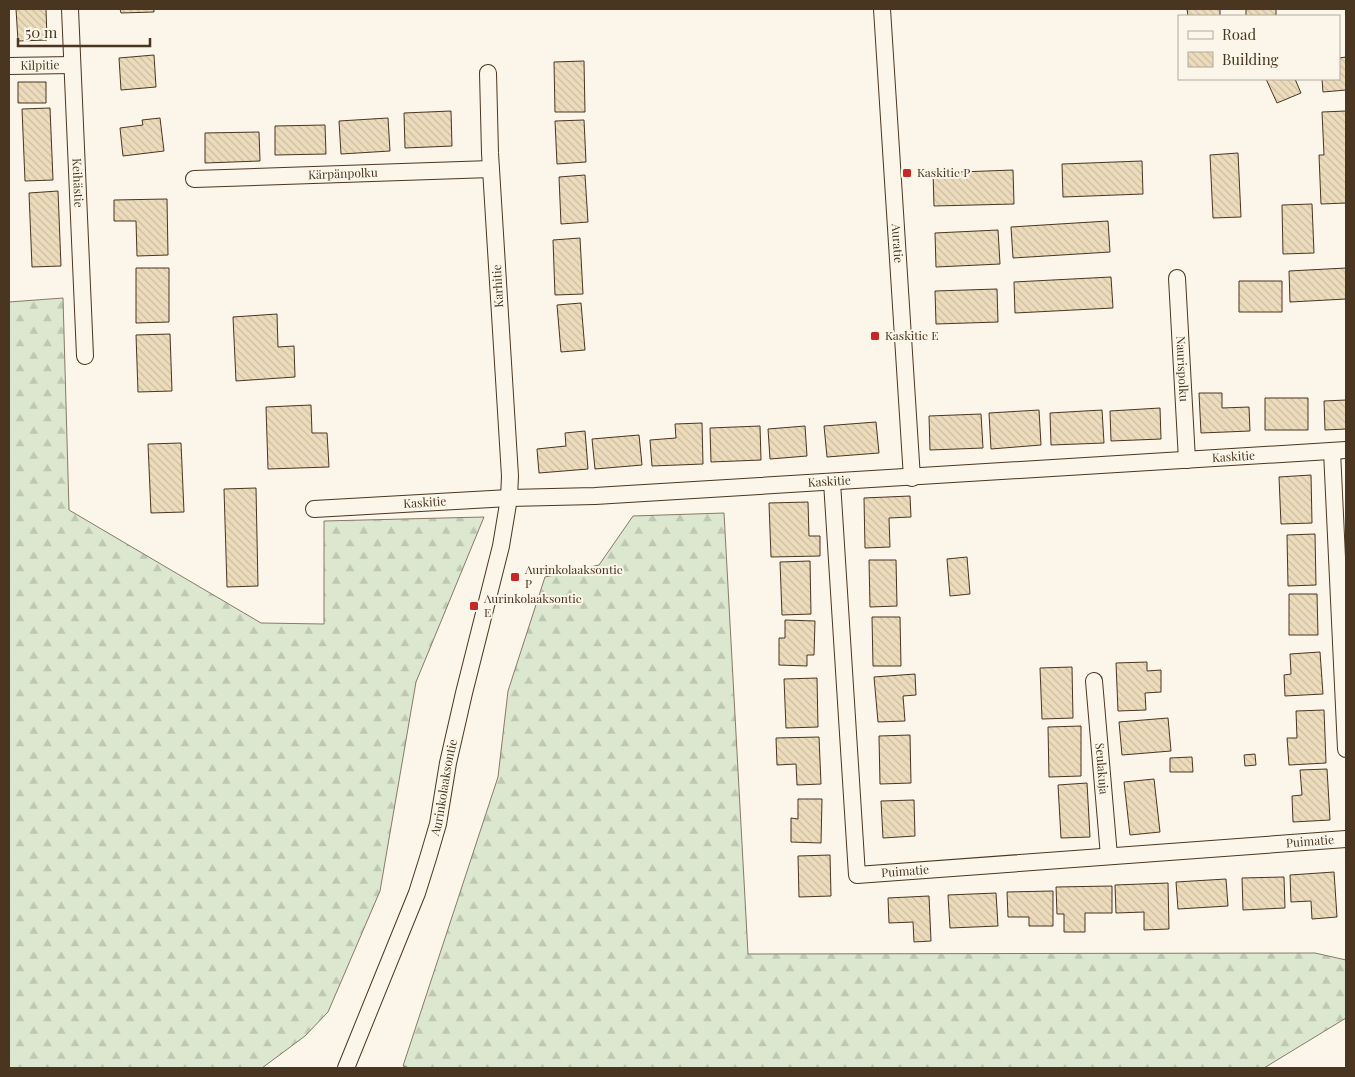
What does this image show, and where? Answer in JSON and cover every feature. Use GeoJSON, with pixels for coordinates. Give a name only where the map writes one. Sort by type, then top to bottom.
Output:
{"type":"FeatureCollection","features":[{"type":"Feature","properties":{"kind":"street","name":"Keihästie"},"geometry":{"type":"LineString","coordinates":[[70,9],[85,356]]}},
{"type":"Feature","properties":{"kind":"street","name":"Auratie"},"geometry":{"type":"LineString","coordinates":[[882,9],[912,478]]}},
{"type":"Feature","properties":{"kind":"street","name":"Kilpitie"},"geometry":{"type":"LineString","coordinates":[[9,66],[72,65]]}},
{"type":"Feature","properties":{"kind":"street","name":"Karhitie"},"geometry":{"type":"LineString","coordinates":[[488,73],[491,169],[510,476],[509,498]]}},
{"type":"Feature","properties":{"kind":"street","name":"Kärpänpolku"},"geometry":{"type":"LineString","coordinates":[[194,179],[491,169]]}},
{"type":"Feature","properties":{"kind":"street","name":"Naurispolku"},"geometry":{"type":"LineString","coordinates":[[1177,278],[1187,460]]}},
{"type":"Feature","properties":{"kind":"street","name":"Kaskitie"},"geometry":{"type":"LineString","coordinates":[[314,509],[509,498],[595,496],[1339,451]]}},
{"type":"Feature","properties":{"kind":"street"},"geometry":{"type":"LineString","coordinates":[[1339,451],[1346,748]]}},
{"type":"Feature","properties":{"kind":"street","name":"Puimatie"},"geometry":{"type":"LineString","coordinates":[[832,482],[857,875],[1346,839]]}},
{"type":"Feature","properties":{"kind":"street","name":"Aurinkolaaksontie"},"geometry":{"type":"LineString","coordinates":[[346,1068],[417,893],[438,824],[464,693],[501,546],[509,498]]}},
{"type":"Feature","properties":{"kind":"street","name":"Seulakuja"},"geometry":{"type":"LineString","coordinates":[[1094,681],[1109,856]]}},
{"type":"Feature","properties":{"kind":"green space"},"geometry":{"type":"Polygon","coordinates":[[[63,298],[69,510],[261,623],[324,624],[324,521],[484,517],[416,682],[380,891],[328,1012],[305,1036],[262,1068],[9,1068],[9,302],[63,298]]]}},
{"type":"Feature","properties":{"kind":"green space"},"geometry":{"type":"Polygon","coordinates":[[[724,513],[748,954],[1315,953],[1346,960],[1346,1018],[1264,1068],[410,1068],[403,1066],[498,777],[508,691],[545,577],[599,565],[633,516],[724,513]]]}},
{"type":"Feature","properties":{"kind":"building"},"geometry":{"type":"Polygon","coordinates":[[[16,9],[46,9],[47,40],[18,41],[16,9]]]}},
{"type":"Feature","properties":{"kind":"building"},"geometry":{"type":"Polygon","coordinates":[[[120,9],[154,9],[154,12],[121,13],[120,9]]]}},
{"type":"Feature","properties":{"kind":"building"},"geometry":{"type":"Polygon","coordinates":[[[1187,9],[1220,9],[1220,15],[1188,15],[1187,9]]]}},
{"type":"Feature","properties":{"kind":"building"},"geometry":{"type":"Polygon","coordinates":[[[1246,9],[1276,9],[1276,15],[1246,15],[1246,9]]]}},
{"type":"Feature","properties":{"kind":"building"},"geometry":{"type":"Polygon","coordinates":[[[154,55],[156,87],[121,90],[119,58],[154,55]]]}},
{"type":"Feature","properties":{"kind":"building"},"geometry":{"type":"Polygon","coordinates":[[[1346,57],[1346,90],[1323,92],[1322,80],[1340,80],[1340,58],[1346,57]]]}},
{"type":"Feature","properties":{"kind":"building"},"geometry":{"type":"Polygon","coordinates":[[[584,61],[585,112],[555,112],[554,62],[584,61]]]}},
{"type":"Feature","properties":{"kind":"building"},"geometry":{"type":"Polygon","coordinates":[[[1266,80],[1295,80],[1301,93],[1277,103],[1266,80]]]}},
{"type":"Feature","properties":{"kind":"building"},"geometry":{"type":"Polygon","coordinates":[[[18,82],[46,82],[46,103],[18,103],[18,82]]]}},
{"type":"Feature","properties":{"kind":"building"},"geometry":{"type":"Polygon","coordinates":[[[50,108],[53,180],[25,181],[22,109],[50,108]]]}},
{"type":"Feature","properties":{"kind":"building"},"geometry":{"type":"Polygon","coordinates":[[[451,111],[452,146],[405,148],[404,113],[451,111]]]}},
{"type":"Feature","properties":{"kind":"building"},"geometry":{"type":"Polygon","coordinates":[[[1346,111],[1346,203],[1321,204],[1319,155],[1324,155],[1322,112],[1346,111]]]}},
{"type":"Feature","properties":{"kind":"building"},"geometry":{"type":"Polygon","coordinates":[[[160,118],[164,151],[123,156],[120,128],[143,125],[142,120],[160,118]]]}},
{"type":"Feature","properties":{"kind":"building"},"geometry":{"type":"Polygon","coordinates":[[[388,118],[390,151],[341,154],[339,121],[388,118]]]}},
{"type":"Feature","properties":{"kind":"building"},"geometry":{"type":"Polygon","coordinates":[[[584,120],[586,162],[557,164],[555,121],[584,120]]]}},
{"type":"Feature","properties":{"kind":"building"},"geometry":{"type":"Polygon","coordinates":[[[325,125],[326,154],[275,155],[275,126],[325,125]]]}},
{"type":"Feature","properties":{"kind":"building"},"geometry":{"type":"Polygon","coordinates":[[[259,132],[260,161],[205,163],[205,133],[259,132]]]}},
{"type":"Feature","properties":{"kind":"building"},"geometry":{"type":"Polygon","coordinates":[[[1238,153],[1241,217],[1213,218],[1210,155],[1238,153]]]}},
{"type":"Feature","properties":{"kind":"building"},"geometry":{"type":"Polygon","coordinates":[[[1142,161],[1143,194],[1063,197],[1062,164],[1142,161]]]}},
{"type":"Feature","properties":{"kind":"building"},"geometry":{"type":"Polygon","coordinates":[[[1013,170],[1014,204],[934,206],[933,173],[1013,170]]]}},
{"type":"Feature","properties":{"kind":"building"},"geometry":{"type":"Polygon","coordinates":[[[585,175],[588,222],[561,224],[559,177],[585,175]]]}},
{"type":"Feature","properties":{"kind":"building"},"geometry":{"type":"Polygon","coordinates":[[[58,191],[61,266],[32,267],[29,193],[58,191]]]}},
{"type":"Feature","properties":{"kind":"building"},"geometry":{"type":"Polygon","coordinates":[[[167,199],[168,255],[137,256],[136,221],[114,221],[114,200],[167,199]]]}},
{"type":"Feature","properties":{"kind":"building"},"geometry":{"type":"Polygon","coordinates":[[[1312,204],[1314,253],[1283,254],[1282,205],[1312,204]]]}},
{"type":"Feature","properties":{"kind":"building"},"geometry":{"type":"Polygon","coordinates":[[[1108,221],[1110,252],[1013,258],[1011,227],[1108,221]]]}},
{"type":"Feature","properties":{"kind":"building"},"geometry":{"type":"Polygon","coordinates":[[[998,230],[1000,264],[936,267],[935,233],[998,230]]]}},
{"type":"Feature","properties":{"kind":"building"},"geometry":{"type":"Polygon","coordinates":[[[580,238],[583,294],[555,295],[553,240],[580,238]]]}},
{"type":"Feature","properties":{"kind":"building"},"geometry":{"type":"Polygon","coordinates":[[[136,268],[169,268],[169,322],[136,323],[136,268]]]}},
{"type":"Feature","properties":{"kind":"building"},"geometry":{"type":"Polygon","coordinates":[[[1346,268],[1346,299],[1290,302],[1289,271],[1346,268]]]}},
{"type":"Feature","properties":{"kind":"building"},"geometry":{"type":"Polygon","coordinates":[[[1111,277],[1113,308],[1015,313],[1014,282],[1111,277]]]}},
{"type":"Feature","properties":{"kind":"building"},"geometry":{"type":"Polygon","coordinates":[[[1239,281],[1282,281],[1282,312],[1239,312],[1239,281]]]}},
{"type":"Feature","properties":{"kind":"building"},"geometry":{"type":"Polygon","coordinates":[[[997,289],[998,322],[936,324],[935,291],[997,289]]]}},
{"type":"Feature","properties":{"kind":"building"},"geometry":{"type":"Polygon","coordinates":[[[581,303],[585,350],[561,352],[557,305],[581,303]]]}},
{"type":"Feature","properties":{"kind":"building"},"geometry":{"type":"Polygon","coordinates":[[[277,314],[278,347],[294,346],[295,377],[236,381],[233,317],[277,314]]]}},
{"type":"Feature","properties":{"kind":"building"},"geometry":{"type":"Polygon","coordinates":[[[170,334],[172,391],[138,392],[136,335],[170,334]]]}},
{"type":"Feature","properties":{"kind":"building"},"geometry":{"type":"Polygon","coordinates":[[[1199,393],[1222,393],[1222,408],[1249,407],[1250,431],[1201,433],[1199,393]]]}},
{"type":"Feature","properties":{"kind":"building"},"geometry":{"type":"Polygon","coordinates":[[[1265,398],[1308,398],[1308,430],[1265,430],[1265,398]]]}},
{"type":"Feature","properties":{"kind":"building"},"geometry":{"type":"Polygon","coordinates":[[[1346,400],[1346,429],[1325,430],[1324,401],[1346,400]]]}},
{"type":"Feature","properties":{"kind":"building"},"geometry":{"type":"Polygon","coordinates":[[[311,405],[312,433],[327,433],[329,467],[268,469],[266,407],[311,405]]]}},
{"type":"Feature","properties":{"kind":"building"},"geometry":{"type":"Polygon","coordinates":[[[1160,408],[1161,439],[1111,441],[1110,411],[1160,408]]]}},
{"type":"Feature","properties":{"kind":"building"},"geometry":{"type":"Polygon","coordinates":[[[1039,410],[1041,445],[991,449],[989,413],[1039,410]]]}},
{"type":"Feature","properties":{"kind":"building"},"geometry":{"type":"Polygon","coordinates":[[[1102,410],[1104,443],[1051,445],[1050,413],[1102,410]]]}},
{"type":"Feature","properties":{"kind":"building"},"geometry":{"type":"Polygon","coordinates":[[[981,414],[983,448],[930,450],[929,416],[981,414]]]}},
{"type":"Feature","properties":{"kind":"building"},"geometry":{"type":"Polygon","coordinates":[[[876,422],[879,453],[827,457],[824,426],[876,422]]]}},
{"type":"Feature","properties":{"kind":"building"},"geometry":{"type":"Polygon","coordinates":[[[702,423],[703,464],[652,466],[650,440],[676,438],[675,424],[702,423]]]}},
{"type":"Feature","properties":{"kind":"building"},"geometry":{"type":"Polygon","coordinates":[[[760,426],[761,460],[711,462],[710,428],[760,426]]]}},
{"type":"Feature","properties":{"kind":"building"},"geometry":{"type":"Polygon","coordinates":[[[805,426],[807,456],[770,459],[768,429],[805,426]]]}},
{"type":"Feature","properties":{"kind":"building"},"geometry":{"type":"Polygon","coordinates":[[[585,431],[588,469],[539,473],[537,449],[566,446],[565,433],[585,431]]]}},
{"type":"Feature","properties":{"kind":"building"},"geometry":{"type":"Polygon","coordinates":[[[639,435],[642,465],[595,469],[592,439],[639,435]]]}},
{"type":"Feature","properties":{"kind":"building"},"geometry":{"type":"Polygon","coordinates":[[[181,443],[184,512],[151,513],[148,444],[181,443]]]}},
{"type":"Feature","properties":{"kind":"building"},"geometry":{"type":"Polygon","coordinates":[[[1311,475],[1312,523],[1281,524],[1279,477],[1311,475]]]}},
{"type":"Feature","properties":{"kind":"building"},"geometry":{"type":"Polygon","coordinates":[[[256,488],[258,586],[227,587],[224,489],[256,488]]]}},
{"type":"Feature","properties":{"kind":"building"},"geometry":{"type":"Polygon","coordinates":[[[910,496],[911,517],[889,518],[890,547],[865,548],[864,498],[910,496]]]}},
{"type":"Feature","properties":{"kind":"building"},"geometry":{"type":"Polygon","coordinates":[[[808,502],[809,536],[820,536],[820,556],[771,557],[769,503],[808,502]]]}},
{"type":"Feature","properties":{"kind":"building"},"geometry":{"type":"Polygon","coordinates":[[[1315,534],[1316,585],[1288,586],[1287,535],[1315,534]]]}},
{"type":"Feature","properties":{"kind":"building"},"geometry":{"type":"Polygon","coordinates":[[[967,557],[970,594],[950,596],[947,559],[967,557]]]}},
{"type":"Feature","properties":{"kind":"building"},"geometry":{"type":"Polygon","coordinates":[[[869,560],[896,560],[897,606],[870,607],[869,560]]]}},
{"type":"Feature","properties":{"kind":"building"},"geometry":{"type":"Polygon","coordinates":[[[810,561],[811,614],[782,615],[780,562],[810,561]]]}},
{"type":"Feature","properties":{"kind":"building"},"geometry":{"type":"Polygon","coordinates":[[[1289,594],[1317,594],[1318,635],[1289,635],[1289,594]]]}},
{"type":"Feature","properties":{"kind":"building"},"geometry":{"type":"Polygon","coordinates":[[[872,617],[900,617],[901,666],[873,666],[872,617]]]}},
{"type":"Feature","properties":{"kind":"building"},"geometry":{"type":"Polygon","coordinates":[[[785,620],[815,621],[814,655],[807,655],[807,666],[779,665],[779,638],[785,638],[785,620]]]}},
{"type":"Feature","properties":{"kind":"building"},"geometry":{"type":"Polygon","coordinates":[[[1320,652],[1323,694],[1285,696],[1284,675],[1291,674],[1290,654],[1320,652]]]}},
{"type":"Feature","properties":{"kind":"building"},"geometry":{"type":"Polygon","coordinates":[[[1147,662],[1147,671],[1161,670],[1161,692],[1145,693],[1146,710],[1118,711],[1116,663],[1147,662]]]}},
{"type":"Feature","properties":{"kind":"building"},"geometry":{"type":"Polygon","coordinates":[[[1072,667],[1073,718],[1042,719],[1040,668],[1072,667]]]}},
{"type":"Feature","properties":{"kind":"building"},"geometry":{"type":"Polygon","coordinates":[[[915,674],[916,695],[903,696],[905,721],[878,722],[874,677],[915,674]]]}},
{"type":"Feature","properties":{"kind":"building"},"geometry":{"type":"Polygon","coordinates":[[[817,678],[818,727],[786,728],[784,679],[817,678]]]}},
{"type":"Feature","properties":{"kind":"building"},"geometry":{"type":"Polygon","coordinates":[[[1324,710],[1326,763],[1289,765],[1287,738],[1297,738],[1296,711],[1324,710]]]}},
{"type":"Feature","properties":{"kind":"building"},"geometry":{"type":"Polygon","coordinates":[[[1168,718],[1171,751],[1122,755],[1119,722],[1168,718]]]}},
{"type":"Feature","properties":{"kind":"building"},"geometry":{"type":"Polygon","coordinates":[[[1081,726],[1081,776],[1049,777],[1048,727],[1081,726]]]}},
{"type":"Feature","properties":{"kind":"building"},"geometry":{"type":"Polygon","coordinates":[[[910,735],[911,783],[880,784],[879,736],[910,735]]]}},
{"type":"Feature","properties":{"kind":"building"},"geometry":{"type":"Polygon","coordinates":[[[819,737],[821,784],[797,785],[796,764],[777,765],[776,738],[819,737]]]}},
{"type":"Feature","properties":{"kind":"building"},"geometry":{"type":"Polygon","coordinates":[[[1255,754],[1256,765],[1245,766],[1244,755],[1255,754]]]}},
{"type":"Feature","properties":{"kind":"building"},"geometry":{"type":"Polygon","coordinates":[[[1192,757],[1193,772],[1170,772],[1170,758],[1192,757]]]}},
{"type":"Feature","properties":{"kind":"building"},"geometry":{"type":"Polygon","coordinates":[[[1327,769],[1330,820],[1293,822],[1292,796],[1302,795],[1300,770],[1327,769]]]}},
{"type":"Feature","properties":{"kind":"building"},"geometry":{"type":"Polygon","coordinates":[[[1154,779],[1160,832],[1130,835],[1124,782],[1154,779]]]}},
{"type":"Feature","properties":{"kind":"building"},"geometry":{"type":"Polygon","coordinates":[[[1087,783],[1090,837],[1061,838],[1058,785],[1087,783]]]}},
{"type":"Feature","properties":{"kind":"building"},"geometry":{"type":"Polygon","coordinates":[[[798,799],[822,799],[821,843],[791,842],[791,818],[798,819],[798,799]]]}},
{"type":"Feature","properties":{"kind":"building"},"geometry":{"type":"Polygon","coordinates":[[[914,800],[915,836],[883,838],[881,801],[914,800]]]}},
{"type":"Feature","properties":{"kind":"building"},"geometry":{"type":"Polygon","coordinates":[[[830,855],[831,896],[799,897],[798,856],[830,855]]]}},
{"type":"Feature","properties":{"kind":"building"},"geometry":{"type":"Polygon","coordinates":[[[1334,872],[1337,917],[1312,919],[1311,901],[1291,902],[1290,875],[1334,872]]]}},
{"type":"Feature","properties":{"kind":"building"},"geometry":{"type":"Polygon","coordinates":[[[1284,877],[1285,908],[1243,910],[1242,878],[1284,877]]]}},
{"type":"Feature","properties":{"kind":"building"},"geometry":{"type":"Polygon","coordinates":[[[1226,879],[1228,906],[1178,909],[1176,882],[1226,879]]]}},
{"type":"Feature","properties":{"kind":"building"},"geometry":{"type":"Polygon","coordinates":[[[1168,883],[1169,929],[1144,930],[1144,912],[1116,913],[1115,885],[1168,883]]]}},
{"type":"Feature","properties":{"kind":"building"},"geometry":{"type":"Polygon","coordinates":[[[1112,886],[1112,913],[1085,913],[1085,932],[1064,932],[1064,914],[1057,914],[1056,887],[1112,886]]]}},
{"type":"Feature","properties":{"kind":"building"},"geometry":{"type":"Polygon","coordinates":[[[1053,891],[1053,926],[1029,926],[1029,917],[1008,917],[1007,892],[1053,891]]]}},
{"type":"Feature","properties":{"kind":"building"},"geometry":{"type":"Polygon","coordinates":[[[996,893],[998,926],[950,928],[948,895],[996,893]]]}},
{"type":"Feature","properties":{"kind":"building"},"geometry":{"type":"Polygon","coordinates":[[[929,896],[931,941],[914,942],[913,922],[889,923],[888,898],[929,896]]]}},
{"type":"Feature","properties":{"kind":"place","name":"Kaskitie P"},"geometry":{"type":"Point","coordinates":[907,173]}},
{"type":"Feature","properties":{"kind":"place","name":"Kaskitie E"},"geometry":{"type":"Point","coordinates":[875,336]}},
{"type":"Feature","properties":{"kind":"place","name":"Aurinkolaaksontie P"},"geometry":{"type":"Point","coordinates":[515,577]}},
{"type":"Feature","properties":{"kind":"place","name":"Aurinkolaaksontie E"},"geometry":{"type":"Point","coordinates":[474,606]}}]}
